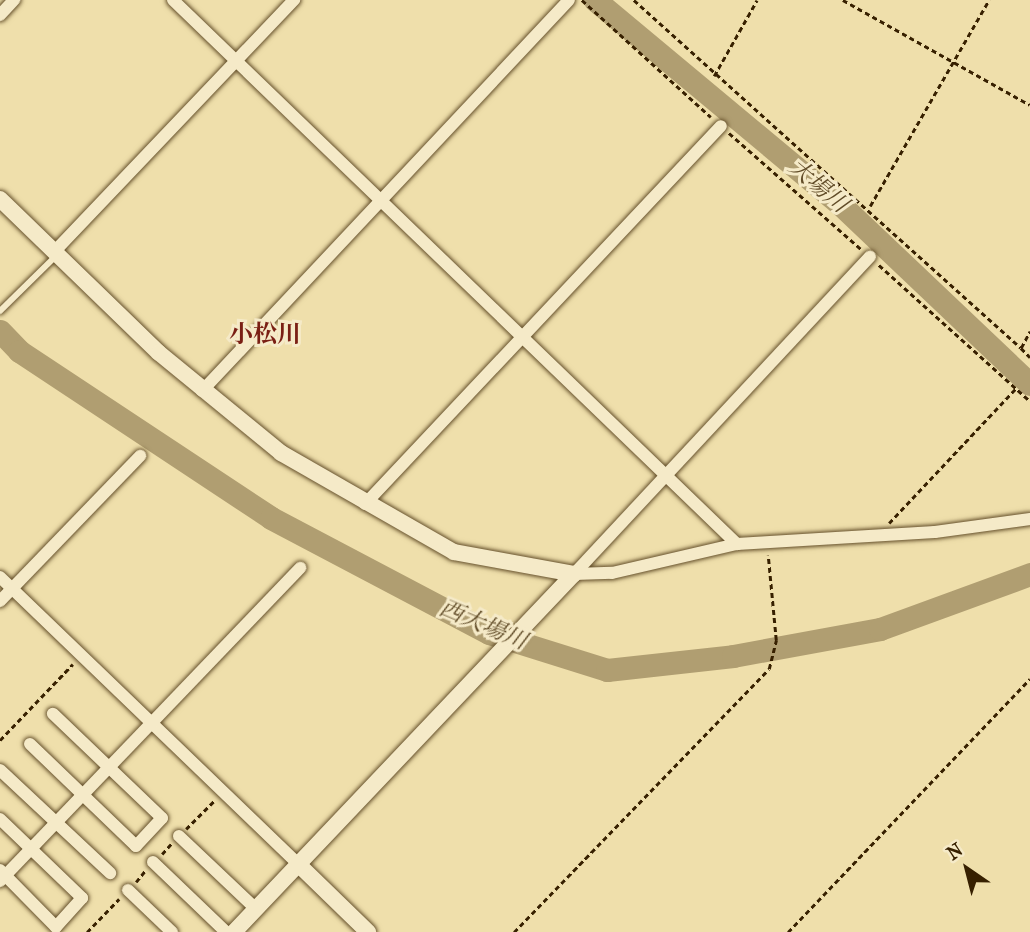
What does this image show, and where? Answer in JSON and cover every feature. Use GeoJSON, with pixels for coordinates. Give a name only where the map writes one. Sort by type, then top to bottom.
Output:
{"type":"FeatureCollection","features":[{"type":"Feature","properties":{"kind":"street"},"geometry":{"type":"LineString","coordinates":[[0,15],[14,0]]}},
{"type":"Feature","properties":{"kind":"street"},"geometry":{"type":"LineString","coordinates":[[173,0],[737,544]]}},
{"type":"Feature","properties":{"kind":"street"},"geometry":{"type":"LineString","coordinates":[[57,252],[294,0]]}},
{"type":"Feature","properties":{"kind":"street"},"geometry":{"type":"LineString","coordinates":[[202,391],[569,0]]}},
{"type":"Feature","properties":{"kind":"street"},"geometry":{"type":"LineString","coordinates":[[365,504],[722,126]]}},
{"type":"Feature","properties":{"kind":"street"},"geometry":{"type":"LineString","coordinates":[[0,199],[202,391],[281,453],[365,504],[454,552],[574,574],[612,573],[737,544],[879,535],[1030,519]]}},
{"type":"Feature","properties":{"kind":"street"},"geometry":{"type":"LineString","coordinates":[[234,932],[501,652],[870,257]]}},
{"type":"Feature","properties":{"kind":"street"},"geometry":{"type":"LineString","coordinates":[[0,601],[140,456]]}},
{"type":"Feature","properties":{"kind":"street"},"geometry":{"type":"LineString","coordinates":[[0,819],[31,849],[82,898],[55,927],[2,875],[31,849],[300,568]]}},
{"type":"Feature","properties":{"kind":"street"},"geometry":{"type":"LineString","coordinates":[[0,577],[368,932]]}},
{"type":"Feature","properties":{"kind":"street"},"geometry":{"type":"LineString","coordinates":[[30,744],[136,846],[162,818],[53,714]]}},
{"type":"Feature","properties":{"kind":"street"},"geometry":{"type":"LineString","coordinates":[[0,769],[110,873]]}},
{"type":"Feature","properties":{"kind":"street"},"geometry":{"type":"LineString","coordinates":[[179,836],[256,909]]}},
{"type":"Feature","properties":{"kind":"street"},"geometry":{"type":"LineString","coordinates":[[153,862],[226,932]]}},
{"type":"Feature","properties":{"kind":"street"},"geometry":{"type":"LineString","coordinates":[[128,890],[172,932]]}},
{"type":"Feature","properties":{"kind":"lane"},"geometry":{"type":"LineString","coordinates":[[0,311],[57,252]]}},
{"type":"Feature","properties":{"kind":"path"},"geometry":{"type":"LineString","coordinates":[[582,0],[722,126]]}},
{"type":"Feature","properties":{"kind":"path"},"geometry":{"type":"LineString","coordinates":[[634,0],[714,76],[869,208],[1030,357]]}},
{"type":"Feature","properties":{"kind":"path"},"geometry":{"type":"LineString","coordinates":[[714,76],[757,0]]}},
{"type":"Feature","properties":{"kind":"path"},"geometry":{"type":"LineString","coordinates":[[843,0],[1030,105]]}},
{"type":"Feature","properties":{"kind":"path"},"geometry":{"type":"LineString","coordinates":[[869,208],[989,0]]}},
{"type":"Feature","properties":{"kind":"path"},"geometry":{"type":"LineString","coordinates":[[1021,348],[1030,331]]}},
{"type":"Feature","properties":{"kind":"path"},"geometry":{"type":"LineString","coordinates":[[879,535],[1016,387]]}},
{"type":"Feature","properties":{"kind":"path"},"geometry":{"type":"LineString","coordinates":[[514,932],[769,669],[776,640],[767,542]]}},
{"type":"Feature","properties":{"kind":"path"},"geometry":{"type":"LineString","coordinates":[[0,740],[81,656]]}},
{"type":"Feature","properties":{"kind":"path"},"geometry":{"type":"LineString","coordinates":[[788,932],[1030,680]]}},
{"type":"Feature","properties":{"kind":"waterway","name":"大場川"},"geometry":{"type":"LineString","coordinates":[[595,0],[839,203],[1030,384]]}},
{"type":"Feature","properties":{"kind":"waterway","name":"西大場川"},"geometry":{"type":"LineString","coordinates":[[0,331],[19,351],[271,518],[489,633],[607,670],[733,656],[880,629],[1030,574]]}},
{"type":"Feature","properties":{"kind":"district","name":"小松川"},"geometry":{"type":"Point","coordinates":[265,335]}}]}
